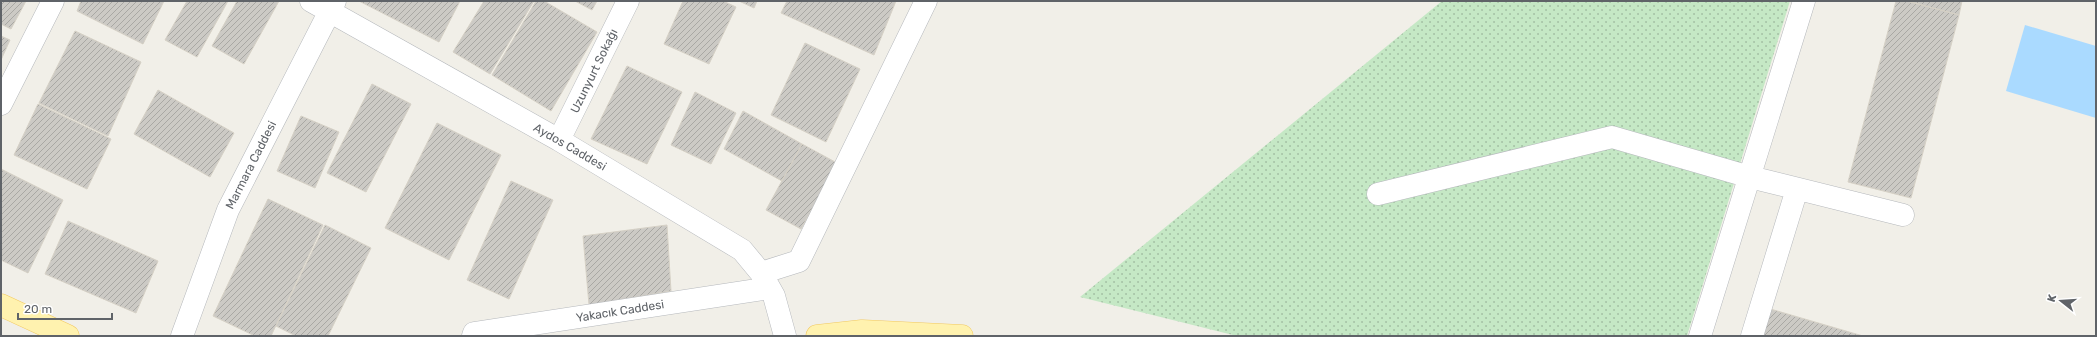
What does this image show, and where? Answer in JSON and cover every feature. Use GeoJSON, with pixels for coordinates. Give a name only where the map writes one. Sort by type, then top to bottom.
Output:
{"type":"FeatureCollection","features":[{"type":"Feature","properties":{"kind":"main road"},"geometry":{"type":"LineString","coordinates":[[1,306],[68,336]]}},
{"type":"Feature","properties":{"kind":"main road"},"geometry":{"type":"LineString","coordinates":[[817,336],[862,331],[962,336]]}},
{"type":"Feature","properties":{"kind":"street"},"geometry":{"type":"LineString","coordinates":[[1,104],[53,1]]}},
{"type":"Feature","properties":{"kind":"street","name":"Aydos Caddesi"},"geometry":{"type":"LineString","coordinates":[[311,1],[332,7],[559,140],[742,250],[765,280],[774,296],[785,336]]}},
{"type":"Feature","properties":{"kind":"street","name":"Uzunyurt Sokağı"},"geometry":{"type":"LineString","coordinates":[[559,140],[628,1]]}},
{"type":"Feature","properties":{"kind":"street","name":"Yakacık Caddesi"},"geometry":{"type":"LineString","coordinates":[[473,336],[474,333],[765,280],[799,261],[926,1]]}},
{"type":"Feature","properties":{"kind":"street"},"geometry":{"type":"LineString","coordinates":[[1700,336],[1804,1]]}},
{"type":"Feature","properties":{"kind":"street","name":"Marmara Caddesi"},"geometry":{"type":"LineString","coordinates":[[182,336],[228,210],[332,7]]}},
{"type":"Feature","properties":{"kind":"street"},"geometry":{"type":"LineString","coordinates":[[1378,194],[1612,137],[1750,177],[1903,215]]}},
{"type":"Feature","properties":{"kind":"street"},"geometry":{"type":"LineString","coordinates":[[1752,336],[1797,189]]}},
{"type":"Feature","properties":{"kind":"green space"},"geometry":{"type":"Polygon","coordinates":[[[1442,1],[1790,1],[1687,336],[1237,336],[1080,297],[1442,1]]]}},
{"type":"Feature","properties":{"kind":"water"},"geometry":{"type":"Polygon","coordinates":[[[2025,25],[2096,46],[2096,118],[2006,91],[2025,25]]]}},
{"type":"Feature","properties":{"kind":"building"},"geometry":{"type":"Polygon","coordinates":[[[1,1],[26,1],[11,29],[1,24],[1,1]]]}},
{"type":"Feature","properties":{"kind":"building"},"geometry":{"type":"Polygon","coordinates":[[[81,1],[164,1],[143,44],[77,11],[81,1]]]}},
{"type":"Feature","properties":{"kind":"building"},"geometry":{"type":"Polygon","coordinates":[[[187,1],[228,1],[197,57],[165,40],[187,1]]]}},
{"type":"Feature","properties":{"kind":"building"},"geometry":{"type":"Polygon","coordinates":[[[237,1],[279,1],[244,64],[212,46],[237,1]]]}},
{"type":"Feature","properties":{"kind":"building"},"geometry":{"type":"Polygon","coordinates":[[[359,1],[460,1],[439,42],[359,1]]]}},
{"type":"Feature","properties":{"kind":"building"},"geometry":{"type":"Polygon","coordinates":[[[484,1],[534,1],[490,74],[453,52],[484,1]]]}},
{"type":"Feature","properties":{"kind":"building"},"geometry":{"type":"Polygon","coordinates":[[[536,1],[544,1],[597,32],[551,111],[492,75],[536,1]]]}},
{"type":"Feature","properties":{"kind":"building"},"geometry":{"type":"Polygon","coordinates":[[[575,1],[597,1],[592,10],[575,1]]]}},
{"type":"Feature","properties":{"kind":"building"},"geometry":{"type":"Polygon","coordinates":[[[683,1],[723,1],[736,7],[709,64],[664,44],[683,1]]]}},
{"type":"Feature","properties":{"kind":"building"},"geometry":{"type":"Polygon","coordinates":[[[739,1],[757,1],[754,8],[739,1]]]}},
{"type":"Feature","properties":{"kind":"building"},"geometry":{"type":"Polygon","coordinates":[[[787,1],[896,1],[874,55],[781,13],[787,1]]]}},
{"type":"Feature","properties":{"kind":"building"},"geometry":{"type":"Polygon","coordinates":[[[1896,1],[1907,1],[1959,15],[1911,198],[1848,182],[1896,1]]]}},
{"type":"Feature","properties":{"kind":"building"},"geometry":{"type":"Polygon","coordinates":[[[1907,1],[1962,1],[1959,15],[1907,1]]]}},
{"type":"Feature","properties":{"kind":"building"},"geometry":{"type":"Polygon","coordinates":[[[75,31],[141,62],[108,136],[39,103],[75,31]]]}},
{"type":"Feature","properties":{"kind":"building"},"geometry":{"type":"Polygon","coordinates":[[[1,36],[10,40],[1,60],[1,36]]]}},
{"type":"Feature","properties":{"kind":"building"},"geometry":{"type":"Polygon","coordinates":[[[805,43],[860,69],[826,142],[771,115],[805,43]]]}},
{"type":"Feature","properties":{"kind":"building"},"geometry":{"type":"Polygon","coordinates":[[[627,66],[682,92],[647,164],[591,139],[627,66]]]}},
{"type":"Feature","properties":{"kind":"building"},"geometry":{"type":"Polygon","coordinates":[[[372,84],[411,104],[366,192],[327,173],[372,84]]]}},
{"type":"Feature","properties":{"kind":"building"},"geometry":{"type":"Polygon","coordinates":[[[158,90],[234,133],[210,177],[134,134],[158,90]]]}},
{"type":"Feature","properties":{"kind":"building"},"geometry":{"type":"Polygon","coordinates":[[[695,92],[736,113],[711,164],[671,145],[695,92]]]}},
{"type":"Feature","properties":{"kind":"building"},"geometry":{"type":"Polygon","coordinates":[[[38,104],[111,139],[87,189],[14,155],[38,104]]]}},
{"type":"Feature","properties":{"kind":"building"},"geometry":{"type":"Polygon","coordinates":[[[743,111],[802,144],[782,181],[724,149],[743,111]]]}},
{"type":"Feature","properties":{"kind":"building"},"geometry":{"type":"Polygon","coordinates":[[[301,116],[339,132],[315,188],[277,171],[301,116]]]}},
{"type":"Feature","properties":{"kind":"building"},"geometry":{"type":"Polygon","coordinates":[[[437,123],[501,155],[449,260],[385,228],[437,123]]]}},
{"type":"Feature","properties":{"kind":"building"},"geometry":{"type":"Polygon","coordinates":[[[802,144],[837,163],[801,229],[766,210],[802,144]]]}},
{"type":"Feature","properties":{"kind":"building"},"geometry":{"type":"Polygon","coordinates":[[[1,169],[63,200],[28,273],[1,260],[1,169]]]}},
{"type":"Feature","properties":{"kind":"building"},"geometry":{"type":"Polygon","coordinates":[[[511,181],[553,200],[509,299],[467,280],[511,181]]]}},
{"type":"Feature","properties":{"kind":"building"},"geometry":{"type":"Polygon","coordinates":[[[268,199],[323,225],[271,336],[255,336],[213,316],[268,199]]]}},
{"type":"Feature","properties":{"kind":"building"},"geometry":{"type":"Polygon","coordinates":[[[68,221],[158,261],[136,313],[45,274],[68,221]]]}},
{"type":"Feature","properties":{"kind":"building"},"geometry":{"type":"Polygon","coordinates":[[[325,225],[371,248],[328,336],[296,336],[276,326],[325,225]]]}},
{"type":"Feature","properties":{"kind":"building"},"geometry":{"type":"Polygon","coordinates":[[[667,225],[671,291],[589,305],[583,236],[667,225]]]}},
{"type":"Feature","properties":{"kind":"building"},"geometry":{"type":"Polygon","coordinates":[[[1767,308],[1863,336],[1759,336],[1767,308]]]}}]}
